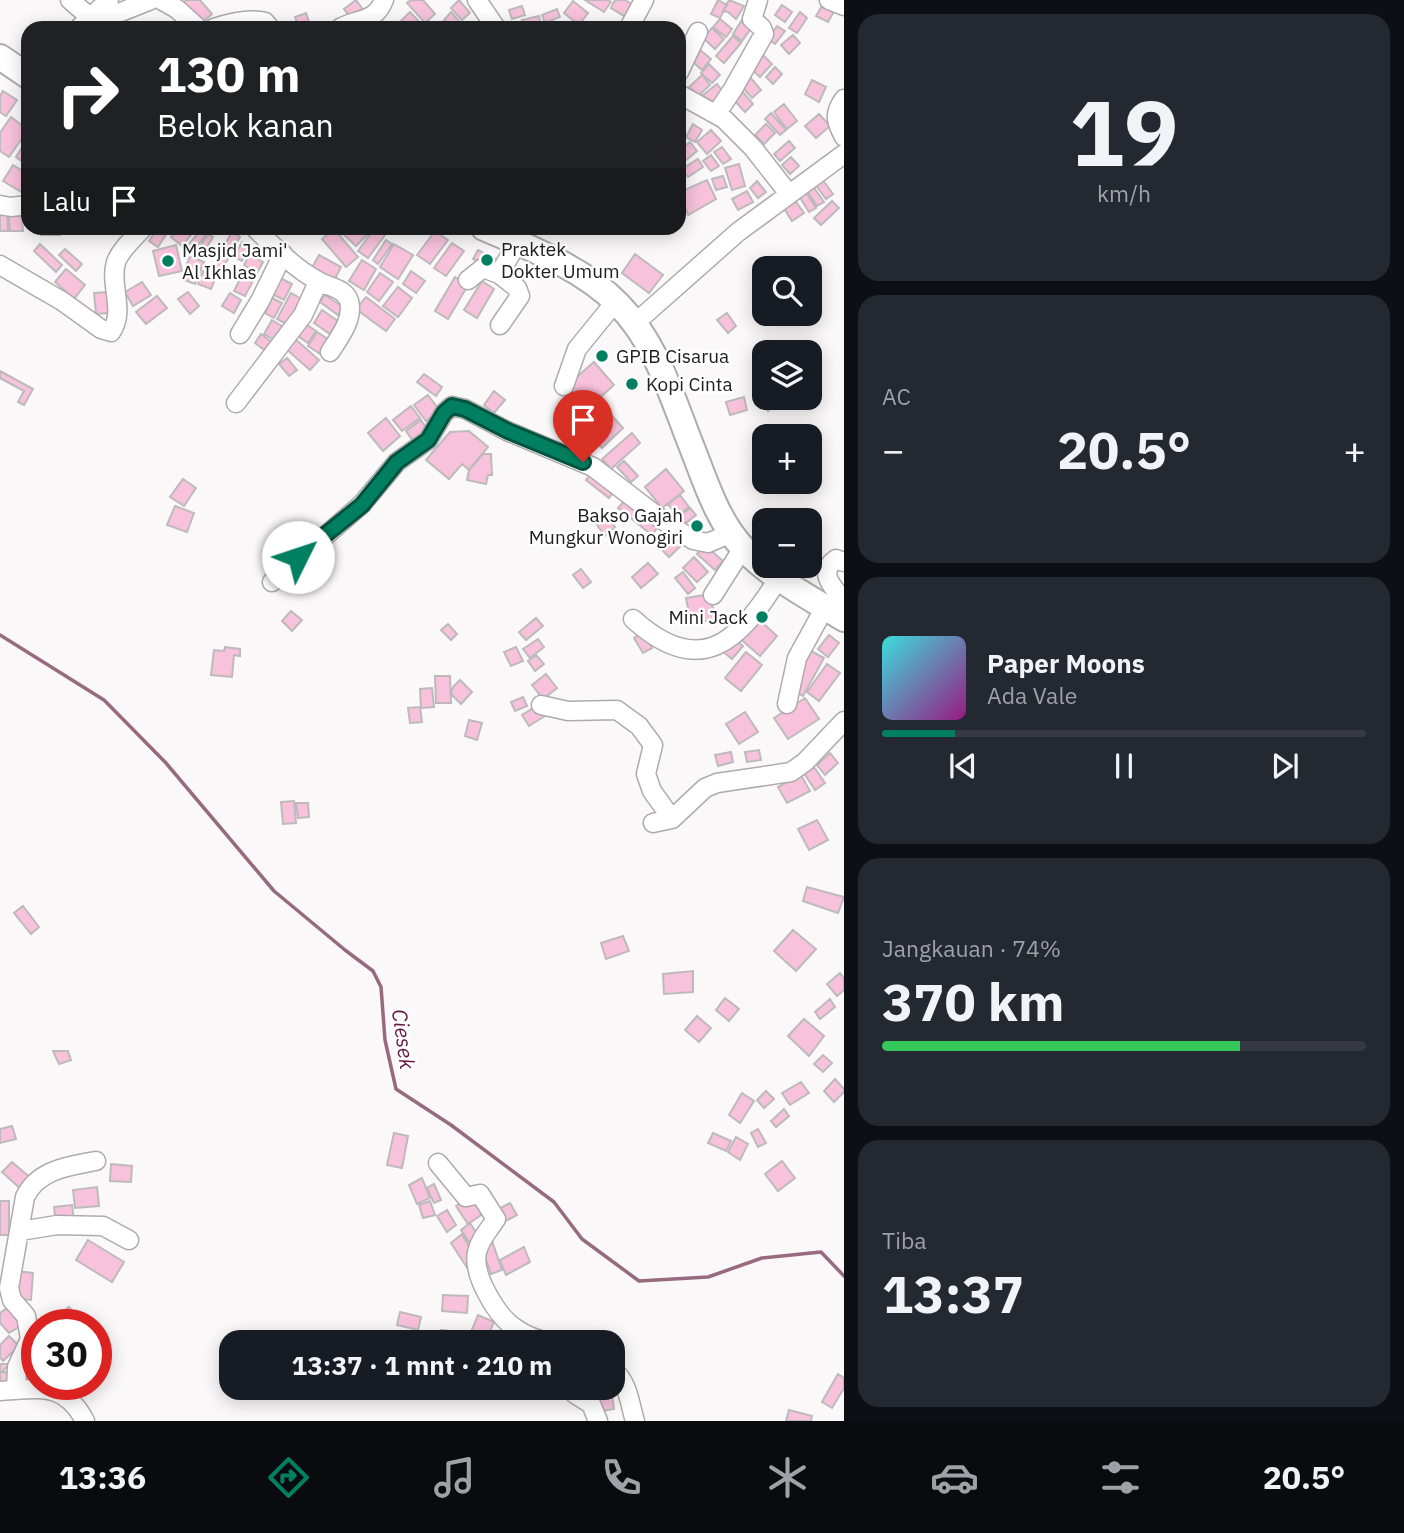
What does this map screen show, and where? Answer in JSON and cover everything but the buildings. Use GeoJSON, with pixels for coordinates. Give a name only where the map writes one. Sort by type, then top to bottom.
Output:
{"type":"FeatureCollection","features":[{"type":"Feature","properties":{"kind":"highway"},"geometry":{"type":"LineString","coordinates":[[1,60],[21,72]]}},
{"type":"Feature","properties":{"kind":"highway"},"geometry":{"type":"LineString","coordinates":[[501,235],[581,275],[616,301],[658,362],[709,492],[737,540],[752,553]]}},
{"type":"Feature","properties":{"kind":"highway"},"geometry":{"type":"LineString","coordinates":[[781,578],[838,608]]}},
{"type":"Feature","properties":{"kind":"street"},"geometry":{"type":"LineString","coordinates":[[70,0],[84,21]]}},
{"type":"Feature","properties":{"kind":"street"},"geometry":{"type":"LineString","coordinates":[[87,21],[109,0]]}},
{"type":"Feature","properties":{"kind":"street"},"geometry":{"type":"LineString","coordinates":[[92,21],[151,0]]}},
{"type":"Feature","properties":{"kind":"street"},"geometry":{"type":"LineString","coordinates":[[161,0],[190,21]]}},
{"type":"Feature","properties":{"kind":"street"},"geometry":{"type":"LineString","coordinates":[[358,21],[365,20],[379,10],[384,0]]}},
{"type":"Feature","properties":{"kind":"street"},"geometry":{"type":"LineString","coordinates":[[477,0],[491,21]]}},
{"type":"Feature","properties":{"kind":"street"},"geometry":{"type":"LineString","coordinates":[[633,21],[644,0]]}},
{"type":"Feature","properties":{"kind":"street"},"geometry":{"type":"LineString","coordinates":[[717,113],[764,34],[764,30],[752,19],[758,0]]}},
{"type":"Feature","properties":{"kind":"street"},"geometry":{"type":"LineString","coordinates":[[829,0],[844,6]]}},
{"type":"Feature","properties":{"kind":"street"},"geometry":{"type":"LineString","coordinates":[[686,57],[698,32]]}},
{"type":"Feature","properties":{"kind":"street"},"geometry":{"type":"LineString","coordinates":[[686,98],[717,113],[753,148],[789,194]]}},
{"type":"Feature","properties":{"kind":"street"},"geometry":{"type":"LineString","coordinates":[[844,99],[835,116],[844,137]]}},
{"type":"Feature","properties":{"kind":"street"},"geometry":{"type":"LineString","coordinates":[[634,324],[738,232],[844,154]]}},
{"type":"Feature","properties":{"kind":"street"},"geometry":{"type":"LineString","coordinates":[[0,205],[21,206]]}},
{"type":"Feature","properties":{"kind":"street"},"geometry":{"type":"LineString","coordinates":[[0,265],[62,301],[101,330],[111,332],[114,329],[118,305],[116,264],[121,252],[137,235]]}},
{"type":"Feature","properties":{"kind":"street"},"geometry":{"type":"LineString","coordinates":[[262,235],[318,282],[345,294],[350,304],[346,326],[330,352]]}},
{"type":"Feature","properties":{"kind":"street"},"geometry":{"type":"LineString","coordinates":[[499,274],[518,242]]}},
{"type":"Feature","properties":{"kind":"street"},"geometry":{"type":"LineString","coordinates":[[240,334],[283,254]]}},
{"type":"Feature","properties":{"kind":"street"},"geometry":{"type":"LineString","coordinates":[[468,280],[483,268],[489,268],[517,288],[520,296],[500,325]]}},
{"type":"Feature","properties":{"kind":"street"},"geometry":{"type":"LineString","coordinates":[[236,403],[303,315],[318,282]]}},
{"type":"Feature","properties":{"kind":"street"},"geometry":{"type":"LineString","coordinates":[[564,386],[578,349],[616,301]]}},
{"type":"Feature","properties":{"kind":"street"},"geometry":{"type":"LineString","coordinates":[[272,582],[362,505],[397,462],[428,440],[444,413],[452,406],[465,409],[508,431],[593,467],[693,540],[708,543],[737,540],[713,595]]}},
{"type":"Feature","properties":{"kind":"street"},"geometry":{"type":"LineString","coordinates":[[787,704],[797,658],[838,608],[826,573],[829,564],[836,559],[844,562]]}},
{"type":"Feature","properties":{"kind":"street"},"geometry":{"type":"LineString","coordinates":[[633,619],[671,646],[683,650],[707,650],[723,643],[736,632],[765,601],[778,578]]}},
{"type":"Feature","properties":{"kind":"street"},"geometry":{"type":"LineString","coordinates":[[541,705],[568,711],[617,709],[639,726],[653,745],[646,774],[648,782],[672,819]]}},
{"type":"Feature","properties":{"kind":"street"},"geometry":{"type":"LineString","coordinates":[[653,823],[672,819],[705,788],[717,783],[791,772],[805,762],[844,721]]}},
{"type":"Feature","properties":{"kind":"street"},"geometry":{"type":"LineString","coordinates":[[85,1421],[71,1399],[59,1392],[43,1389],[8,1390],[30,1339],[26,1316],[10,1293],[25,1196],[39,1179],[63,1168],[96,1161]]}},
{"type":"Feature","properties":{"kind":"street"},"geometry":{"type":"LineString","coordinates":[[438,1163],[466,1197],[480,1194],[496,1219],[485,1234],[477,1251],[476,1261],[484,1285],[498,1311],[517,1330]]}},
{"type":"Feature","properties":{"kind":"street"},"geometry":{"type":"LineString","coordinates":[[20,1231],[57,1225],[103,1226],[129,1240]]}},
{"type":"Feature","properties":{"kind":"street"},"geometry":{"type":"LineString","coordinates":[[625,1384],[635,1421]]}},
{"type":"Feature","properties":{"kind":"street"},"geometry":{"type":"LineString","coordinates":[[585,1400],[591,1404],[598,1421]]}},
{"type":"Feature","properties":{"kind":"waterway","name":"Ciesek"},"geometry":{"type":"LineString","coordinates":[[0,635],[104,700],[166,763],[274,891],[373,971],[381,987],[385,1040],[396,1089],[451,1125],[554,1202],[582,1239],[639,1281],[708,1277],[762,1258],[821,1252],[844,1276]]}},
{"type":"Feature","properties":{"kind":"place","name":"Praktek Dokter Umum"},"geometry":{"type":"Point","coordinates":[487,260]}},
{"type":"Feature","properties":{"kind":"place","name":"Masjid Jami' Al Ikhlas"},"geometry":{"type":"Point","coordinates":[168,261]}},
{"type":"Feature","properties":{"kind":"place","name":"GPIB Cisarua"},"geometry":{"type":"Point","coordinates":[602,356]}},
{"type":"Feature","properties":{"kind":"place","name":"Kopi Cinta"},"geometry":{"type":"Point","coordinates":[632,384]}},
{"type":"Feature","properties":{"kind":"place","name":"Bakso Gajah Mungkur Wonogiri"},"geometry":{"type":"Point","coordinates":[697,526]}},
{"type":"Feature","properties":{"kind":"place","name":"Mini Jack"},"geometry":{"type":"Point","coordinates":[762,617]}},
{"type":"Feature","properties":{"kind":"route"},"geometry":{"type":"LineString","coordinates":[[298,557],[362,505],[397,462],[428,440],[444,413],[452,406],[465,409],[495,426],[583,462]]}}]}
